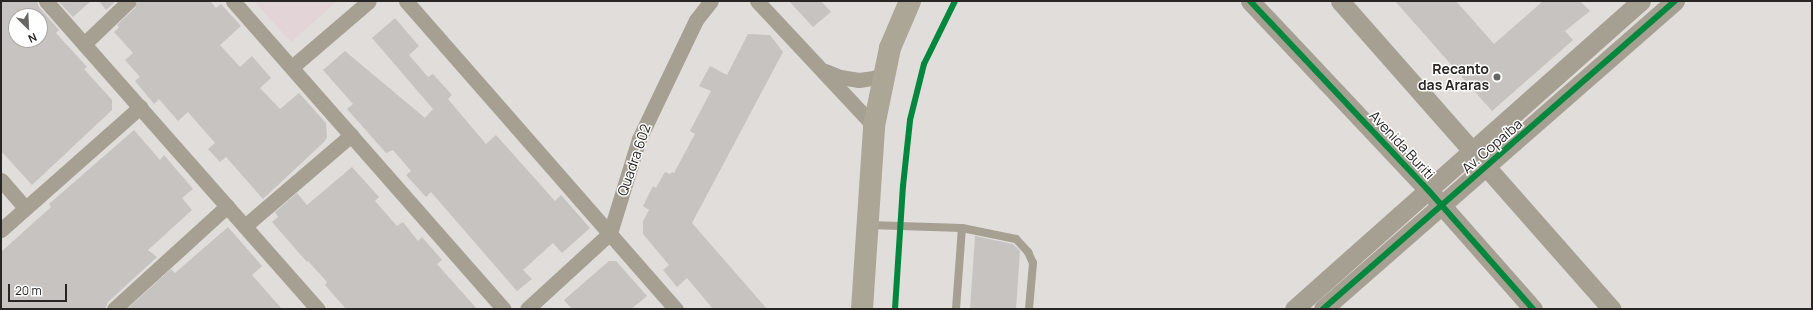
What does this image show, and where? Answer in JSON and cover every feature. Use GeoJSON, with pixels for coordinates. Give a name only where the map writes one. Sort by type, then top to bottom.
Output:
{"type":"FeatureCollection","features":[{"type":"Feature","properties":{"kind":"main road"},"geometry":{"type":"LineString","coordinates":[[862,309],[874,126],[890,48],[910,1]]}},
{"type":"Feature","properties":{"kind":"street"},"geometry":{"type":"LineString","coordinates":[[46,1],[245,226],[314,307]]}},
{"type":"Feature","properties":{"kind":"street"},"geometry":{"type":"LineString","coordinates":[[84,44],[129,1]]}},
{"type":"Feature","properties":{"kind":"street"},"geometry":{"type":"LineString","coordinates":[[233,1],[504,309]]}},
{"type":"Feature","properties":{"kind":"street"},"geometry":{"type":"LineString","coordinates":[[292,68],[369,1]]}},
{"type":"Feature","properties":{"kind":"street"},"geometry":{"type":"LineString","coordinates":[[406,1],[676,309]]}},
{"type":"Feature","properties":{"kind":"street","name":"Quadra 602"},"geometry":{"type":"LineString","coordinates":[[610,233],[639,139],[696,20],[710,1]]}},
{"type":"Feature","properties":{"kind":"street"},"geometry":{"type":"LineString","coordinates":[[757,1],[874,126]]}},
{"type":"Feature","properties":{"kind":"street","name":"Avenida Buriti"},"geometry":{"type":"LineString","coordinates":[[1250,1],[1429,191],[1533,309]]}},
{"type":"Feature","properties":{"kind":"street"},"geometry":{"type":"LineString","coordinates":[[1340,1],[1612,309]]}},
{"type":"Feature","properties":{"kind":"street","name":"Av. Copaíba"},"geometry":{"type":"LineString","coordinates":[[1294,309],[1429,191],[1641,1]]}},
{"type":"Feature","properties":{"kind":"street","name":"Av. Copaíba"},"geometry":{"type":"LineString","coordinates":[[1323,309],[1675,1]]}},
{"type":"Feature","properties":{"kind":"street"},"geometry":{"type":"LineString","coordinates":[[824,71],[840,77],[859,80],[874,78],[886,72]]}},
{"type":"Feature","properties":{"kind":"street"},"geometry":{"type":"LineString","coordinates":[[1,230],[140,107]]}},
{"type":"Feature","properties":{"kind":"street"},"geometry":{"type":"LineString","coordinates":[[245,226],[351,135]]}},
{"type":"Feature","properties":{"kind":"street"},"geometry":{"type":"LineString","coordinates":[[1,180],[25,208]]}},
{"type":"Feature","properties":{"kind":"street"},"geometry":{"type":"LineString","coordinates":[[114,309],[227,206]]}},
{"type":"Feature","properties":{"kind":"street"},"geometry":{"type":"LineString","coordinates":[[527,309],[610,233]]}},
{"type":"Feature","properties":{"kind":"lane"},"geometry":{"type":"LineString","coordinates":[[868,225],[962,228],[1016,239],[1024,246],[1033,263],[1029,309]]}},
{"type":"Feature","properties":{"kind":"lane"},"geometry":{"type":"LineString","coordinates":[[956,309],[962,228]]}},
{"type":"Feature","properties":{"kind":"shaded area"},"geometry":{"type":"Polygon","coordinates":[[[254,1],[337,1],[291,42],[254,1]]]}},
{"type":"Feature","properties":{"kind":"building"},"geometry":{"type":"Polygon","coordinates":[[[1,1],[37,1],[40,8],[8,8],[8,48],[48,48],[48,17],[59,30],[56,33],[87,67],[84,69],[112,100],[112,110],[32,185],[1,151],[1,1]]]}},
{"type":"Feature","properties":{"kind":"building"},"geometry":{"type":"Polygon","coordinates":[[[58,1],[91,1],[73,17],[58,1]]]}},
{"type":"Feature","properties":{"kind":"building"},"geometry":{"type":"Polygon","coordinates":[[[99,1],[116,1],[106,10],[99,1]]]}},
{"type":"Feature","properties":{"kind":"building"},"geometry":{"type":"Polygon","coordinates":[[[138,1],[210,1],[216,8],[221,4],[241,26],[220,45],[240,67],[252,56],[271,78],[260,88],[280,109],[299,93],[326,123],[327,137],[325,141],[263,199],[226,157],[220,162],[208,149],[215,143],[188,112],[178,121],[159,99],[154,104],[135,81],[140,77],[125,60],[133,53],[114,32],[119,27],[117,25],[135,8],[138,1]]]}},
{"type":"Feature","properties":{"kind":"building"},"geometry":{"type":"Polygon","coordinates":[[[789,1],[821,1],[831,12],[813,27],[789,1]]]}},
{"type":"Feature","properties":{"kind":"building","name":"Recanto das Araras"},"geometry":{"type":"Polygon","coordinates":[[[1395,1],[1456,1],[1494,44],[1543,1],[1580,1],[1590,11],[1565,31],[1573,40],[1492,111],[1395,1]]]}},
{"type":"Feature","properties":{"kind":"building"},"geometry":{"type":"Polygon","coordinates":[[[395,18],[419,46],[409,55],[428,77],[433,74],[452,95],[448,99],[486,144],[496,135],[555,201],[561,195],[590,228],[562,253],[553,243],[523,270],[532,279],[517,291],[431,192],[426,197],[406,175],[411,171],[393,150],[386,153],[347,109],[353,104],[323,70],[345,51],[425,118],[433,109],[372,38],[395,18]]]}},
{"type":"Feature","properties":{"kind":"building"},"geometry":{"type":"Polygon","coordinates":[[[748,34],[770,35],[783,52],[692,223],[767,309],[713,309],[687,278],[677,287],[663,270],[669,265],[643,234],[643,221],[649,210],[643,206],[653,186],[656,188],[665,172],[670,174],[672,172],[674,173],[695,134],[690,131],[711,91],[699,86],[710,66],[727,75],[748,34]]]}},
{"type":"Feature","properties":{"kind":"building"},"geometry":{"type":"Polygon","coordinates":[[[134,130],[160,160],[164,155],[193,189],[182,198],[192,210],[148,250],[157,257],[108,302],[105,309],[1,309],[1,252],[51,207],[49,204],[134,130]]]}},
{"type":"Feature","properties":{"kind":"building"},"geometry":{"type":"Polygon","coordinates":[[[352,167],[379,197],[375,201],[397,226],[403,222],[418,241],[422,237],[442,260],[437,264],[477,309],[346,309],[325,285],[327,282],[308,261],[307,262],[272,222],[278,217],[275,212],[297,193],[307,205],[352,167]]]}},
{"type":"Feature","properties":{"kind":"building"},"geometry":{"type":"Polygon","coordinates":[[[228,227],[262,266],[252,275],[282,309],[127,309],[171,269],[175,273],[228,227]]]}},
{"type":"Feature","properties":{"kind":"building"},"geometry":{"type":"Polygon","coordinates":[[[975,236],[1013,244],[1020,251],[1016,309],[970,309],[975,236]]]}},
{"type":"Feature","properties":{"kind":"building"},"geometry":{"type":"Polygon","coordinates":[[[609,261],[616,261],[647,296],[631,309],[572,309],[564,300],[609,261]]]}},
{"type":"Feature","properties":{"kind":"cycle path"},"geometry":{"type":"LineString","coordinates":[[895,309],[903,186],[910,120],[924,64],[955,1]]}},
{"type":"Feature","properties":{"kind":"cycle path"},"geometry":{"type":"LineString","coordinates":[[1250,1],[1429,191],[1533,309]]}},
{"type":"Feature","properties":{"kind":"cycle path"},"geometry":{"type":"LineString","coordinates":[[1323,309],[1675,1]]}},
{"type":"Feature","properties":{"kind":"place","name":"Recanto das Araras"},"geometry":{"type":"Point","coordinates":[1497,77]}}]}
